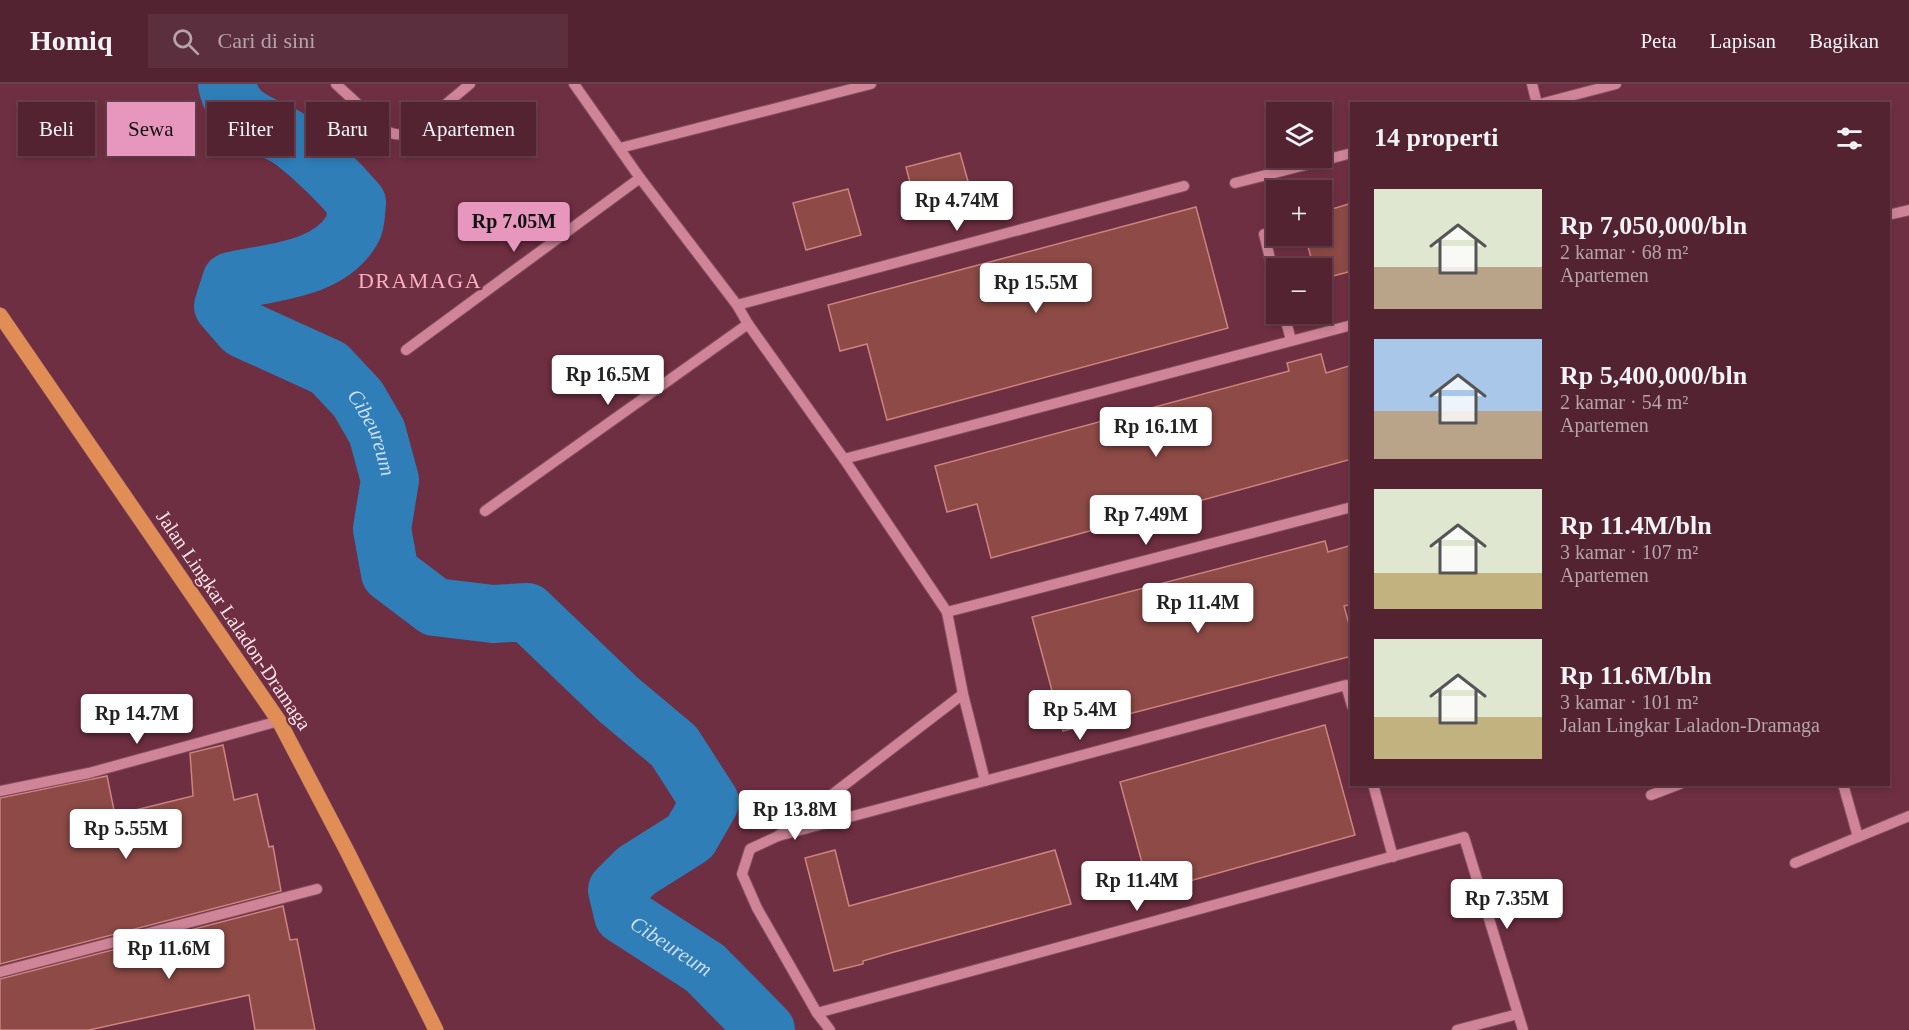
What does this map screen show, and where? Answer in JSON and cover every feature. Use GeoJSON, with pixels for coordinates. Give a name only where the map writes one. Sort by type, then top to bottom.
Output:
{"type":"FeatureCollection","features":[{"type":"Feature","properties":{"kind":"main road","name":"Jalan Lingkar Laladon-Dramaga"},"geometry":{"type":"LineString","coordinates":[[0,315],[279,721],[347,850],[436,1030]]}},
{"type":"Feature","properties":{"kind":"street"},"geometry":{"type":"LineString","coordinates":[[336,84],[388,132],[396,135],[415,130],[471,84]]}},
{"type":"Feature","properties":{"kind":"street"},"geometry":{"type":"LineString","coordinates":[[574,84],[640,178],[737,305],[947,612],[963,694],[986,781]]}},
{"type":"Feature","properties":{"kind":"street"},"geometry":{"type":"LineString","coordinates":[[620,148],[871,84]]}},
{"type":"Feature","properties":{"kind":"street"},"geometry":{"type":"LineString","coordinates":[[1532,84],[1537,102]]}},
{"type":"Feature","properties":{"kind":"street"},"geometry":{"type":"LineString","coordinates":[[1546,102],[1616,84]]}},
{"type":"Feature","properties":{"kind":"street"},"geometry":{"type":"LineString","coordinates":[[1235,183],[1350,154]]}},
{"type":"Feature","properties":{"kind":"street"},"geometry":{"type":"LineString","coordinates":[[406,350],[640,178]]}},
{"type":"Feature","properties":{"kind":"street"},"geometry":{"type":"LineString","coordinates":[[737,305],[1184,186]]}},
{"type":"Feature","properties":{"kind":"street"},"geometry":{"type":"LineString","coordinates":[[1890,215],[1909,210]]}},
{"type":"Feature","properties":{"kind":"street"},"geometry":{"type":"LineString","coordinates":[[1264,234],[1270,258]]}},
{"type":"Feature","properties":{"kind":"street"},"geometry":{"type":"LineString","coordinates":[[484,511],[748,324]]}},
{"type":"Feature","properties":{"kind":"street"},"geometry":{"type":"LineString","coordinates":[[1287,324],[1291,340]]}},
{"type":"Feature","properties":{"kind":"street"},"geometry":{"type":"LineString","coordinates":[[844,459],[1350,325]]}},
{"type":"Feature","properties":{"kind":"street"},"geometry":{"type":"LineString","coordinates":[[947,612],[1350,508]]}},
{"type":"Feature","properties":{"kind":"street"},"geometry":{"type":"LineString","coordinates":[[830,1030],[817,1013],[757,908],[742,874],[750,849],[778,836],[1346,685],[1350,699]]}},
{"type":"Feature","properties":{"kind":"street"},"geometry":{"type":"LineString","coordinates":[[778,836],[963,694]]}},
{"type":"Feature","properties":{"kind":"street"},"geometry":{"type":"LineString","coordinates":[[0,792],[89,773],[279,721]]}},
{"type":"Feature","properties":{"kind":"street"},"geometry":{"type":"LineString","coordinates":[[1374,786],[1393,857]]}},
{"type":"Feature","properties":{"kind":"street"},"geometry":{"type":"LineString","coordinates":[[1651,795],[1675,786]]}},
{"type":"Feature","properties":{"kind":"street"},"geometry":{"type":"LineString","coordinates":[[1844,786],[1858,837]]}},
{"type":"Feature","properties":{"kind":"street"},"geometry":{"type":"LineString","coordinates":[[1795,863],[1909,816]]}},
{"type":"Feature","properties":{"kind":"street"},"geometry":{"type":"LineString","coordinates":[[817,1013],[1464,837],[1523,1030]]}},
{"type":"Feature","properties":{"kind":"street"},"geometry":{"type":"LineString","coordinates":[[0,972],[316,889]]}},
{"type":"Feature","properties":{"kind":"street"},"geometry":{"type":"LineString","coordinates":[[1457,1030],[1518,1014]]}},
{"type":"Feature","properties":{"kind":"building"},"geometry":{"type":"Polygon","coordinates":[[[960,153],[973,199],[918,214],[906,167],[960,153]]]}},
{"type":"Feature","properties":{"kind":"building"},"geometry":{"type":"Polygon","coordinates":[[[848,189],[861,235],[806,250],[793,203],[848,189]]]}},
{"type":"Feature","properties":{"kind":"building"},"geometry":{"type":"Polygon","coordinates":[[[1350,204],[1350,272],[1332,276],[1332,258],[1311,258],[1308,246],[1332,246],[1332,209],[1350,204]]]}},
{"type":"Feature","properties":{"kind":"building"},"geometry":{"type":"Polygon","coordinates":[[[1196,207],[1228,328],[887,420],[867,344],[840,351],[828,305],[1196,207]]]}},
{"type":"Feature","properties":{"kind":"building"},"geometry":{"type":"Polygon","coordinates":[[[1321,354],[1326,373],[1350,366],[1350,460],[991,558],[977,504],[947,512],[935,466],[1289,371],[1287,363],[1321,354]]]}},
{"type":"Feature","properties":{"kind":"building"},"geometry":{"type":"Polygon","coordinates":[[[1325,541],[1328,552],[1350,546],[1350,604],[1344,606],[1350,628],[1350,657],[1063,731],[1032,617],[1325,541]]]}},
{"type":"Feature","properties":{"kind":"building"},"geometry":{"type":"Polygon","coordinates":[[[1325,725],[1355,835],[1150,892],[1120,782],[1325,725]]]}},
{"type":"Feature","properties":{"kind":"building"},"geometry":{"type":"Polygon","coordinates":[[[223,745],[234,800],[257,794],[269,847],[273,846],[281,891],[0,964],[0,798],[107,776],[115,815],[193,796],[190,753],[223,745]]]}},
{"type":"Feature","properties":{"kind":"building"},"geometry":{"type":"Polygon","coordinates":[[[835,850],[849,906],[1055,850],[1071,904],[894,952],[863,961],[863,964],[834,971],[805,858],[835,850]]]}},
{"type":"Feature","properties":{"kind":"building"},"geometry":{"type":"Polygon","coordinates":[[[283,906],[290,940],[297,939],[315,1030],[255,1030],[249,995],[89,1030],[0,1030],[0,979],[283,906]]]}},
{"type":"Feature","properties":{"kind":"waterway","name":"Cibeureum"},"geometry":{"type":"LineString","coordinates":[[227,84],[231,97],[245,115],[294,142],[327,171],[357,203],[352,230],[329,254],[298,267],[231,281],[223,306],[243,329],[329,368],[358,399],[377,432],[390,480],[382,529],[390,573],[435,607],[493,614],[527,612],[619,700],[674,746],[710,802],[690,837],[636,871],[617,890],[623,915],[705,968],[766,1030]]}},
{"type":"Feature","properties":{"kind":"district","name":"DRAMAGA"},"geometry":{"type":"Point","coordinates":[420,280]}}]}
